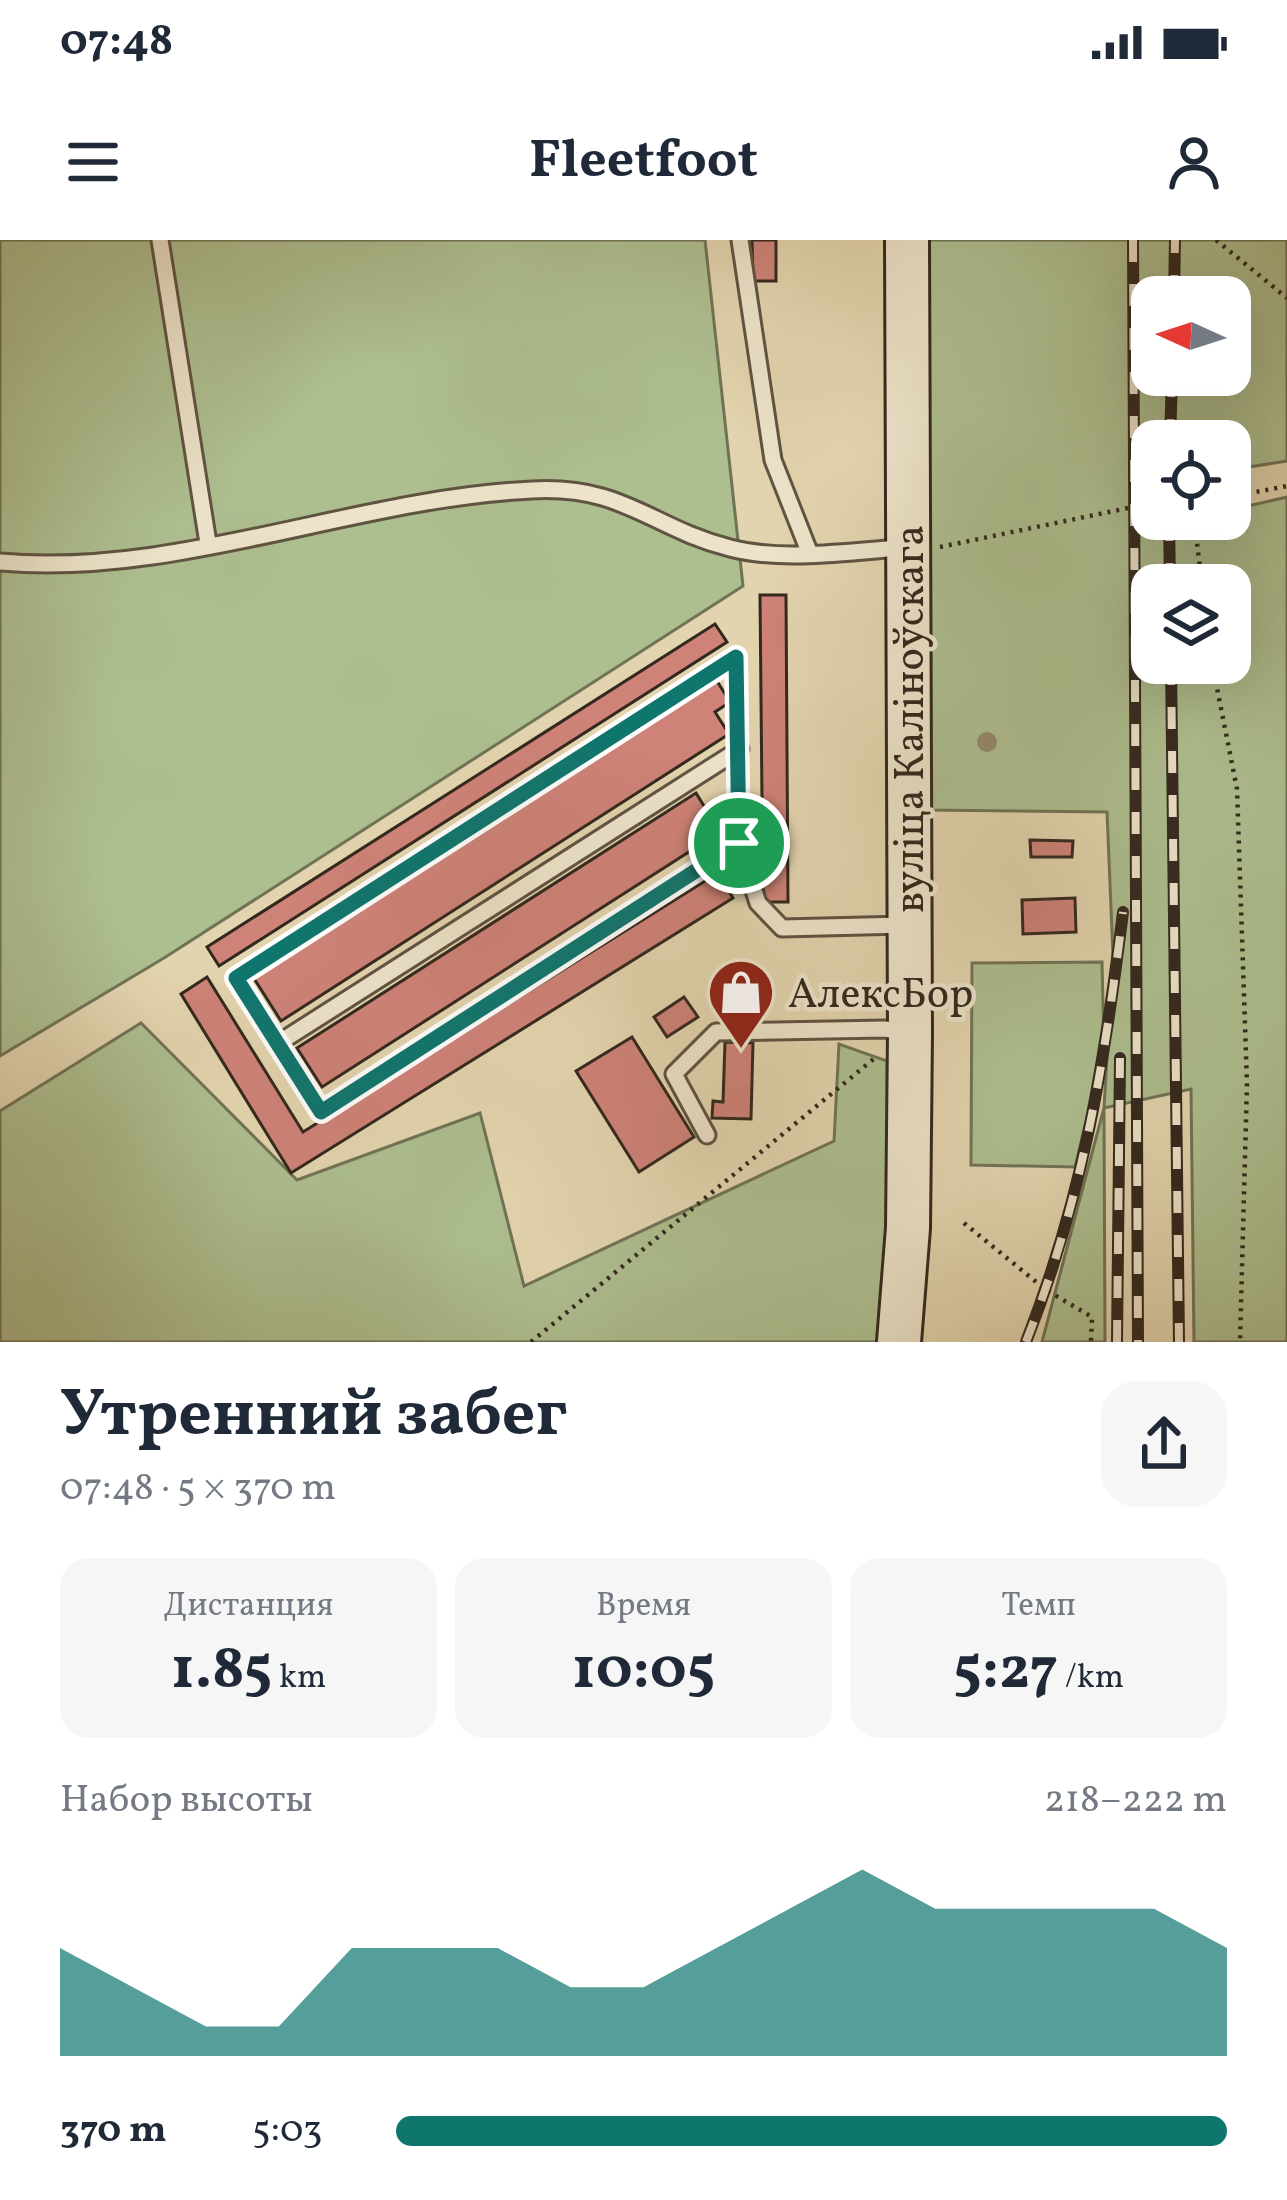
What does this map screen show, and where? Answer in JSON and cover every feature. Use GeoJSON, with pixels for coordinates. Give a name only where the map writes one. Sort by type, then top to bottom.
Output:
{"type":"FeatureCollection","features":[{"type":"Feature","properties":{"kind":"street","name":"вуліца Каліноўскага"},"geometry":{"type":"LineString","coordinates":[[899,1342],[908,1228],[898,1032],[908,925],[908,240]]}},
{"type":"Feature","properties":{"kind":"lane"},"geometry":{"type":"LineString","coordinates":[[160,240],[208,543]]}},
{"type":"Feature","properties":{"kind":"lane"},"geometry":{"type":"LineString","coordinates":[[740,240],[773,460],[810,554]]}},
{"type":"Feature","properties":{"kind":"lane"},"geometry":{"type":"LineString","coordinates":[[0,562],[90,562],[431,501],[532,490],[618,497],[730,548],[810,554],[908,548]]}},
{"type":"Feature","properties":{"kind":"lane"},"geometry":{"type":"LineString","coordinates":[[739,843],[321,1112],[236,978],[736,657],[739,843],[758,903],[782,928],[908,925]]}},
{"type":"Feature","properties":{"kind":"lane"},"geometry":{"type":"LineString","coordinates":[[277,1044],[740,748]]}},
{"type":"Feature","properties":{"kind":"lane"},"geometry":{"type":"LineString","coordinates":[[707,1135],[674,1074],[716,1032],[898,1032]]}},
{"type":"Feature","properties":{"kind":"path"},"geometry":{"type":"LineString","coordinates":[[1216,240],[1287,298]]}},
{"type":"Feature","properties":{"kind":"path"},"geometry":{"type":"LineString","coordinates":[[1251,493],[1287,486]]}},
{"type":"Feature","properties":{"kind":"path"},"geometry":{"type":"LineString","coordinates":[[908,548],[942,547],[1131,507]]}},
{"type":"Feature","properties":{"kind":"path"},"geometry":{"type":"LineString","coordinates":[[1216,684],[1238,789],[1247,1084],[1240,1342]]}},
{"type":"Feature","properties":{"kind":"path"},"geometry":{"type":"LineString","coordinates":[[532,1342],[876,1058],[898,1032]]}},
{"type":"Feature","properties":{"kind":"path"},"geometry":{"type":"LineString","coordinates":[[964,1222],[1046,1290],[1093,1317],[1091,1342]]}},
{"type":"Feature","properties":{"kind":"green space"},"geometry":{"type":"Polygon","coordinates":[[[0,240],[705,240],[743,586],[164,958],[0,1056],[0,240]]]}},
{"type":"Feature","properties":{"kind":"green space"},"geometry":{"type":"Polygon","coordinates":[[[923,240],[1287,240],[1287,461],[1251,467],[1251,420],[1131,420],[1131,540],[1251,540],[1251,505],[1287,497],[1287,1342],[1194,1342],[1191,1089],[1104,1108],[1113,956],[1107,812],[926,810],[923,240]]]}},
{"type":"Feature","properties":{"kind":"green space"},"geometry":{"type":"Polygon","coordinates":[[[1102,962],[1104,1046],[1075,1167],[971,1165],[972,963],[1102,962]]]}},
{"type":"Feature","properties":{"kind":"green space"},"geometry":{"type":"Polygon","coordinates":[[[141,1023],[297,1180],[480,1113],[524,1286],[834,1141],[839,1044],[887,1061],[888,1223],[878,1342],[0,1342],[0,1111],[141,1023]]]}},
{"type":"Feature","properties":{"kind":"green space"},"geometry":{"type":"Polygon","coordinates":[[[1104,1108],[1105,1342],[1042,1342],[1104,1108]]]}},
{"type":"Feature","properties":{"kind":"building"},"geometry":{"type":"Polygon","coordinates":[[[752,240],[776,240],[776,281],[753,281],[752,240]]]}},
{"type":"Feature","properties":{"kind":"building"},"geometry":{"type":"Polygon","coordinates":[[[760,595],[786,595],[788,902],[763,902],[760,595]]]}},
{"type":"Feature","properties":{"kind":"building"},"geometry":{"type":"Polygon","coordinates":[[[715,624],[727,642],[219,966],[207,947],[715,624]]]}},
{"type":"Feature","properties":{"kind":"building"},"geometry":{"type":"Polygon","coordinates":[[[717,681],[730,702],[715,712],[729,734],[281,1021],[253,977],[717,681]]]}},
{"type":"Feature","properties":{"kind":"building"},"geometry":{"type":"Polygon","coordinates":[[[696,793],[720,832],[322,1087],[297,1048],[696,793]]]}},
{"type":"Feature","properties":{"kind":"building"},"geometry":{"type":"Polygon","coordinates":[[[1030,840],[1073,841],[1072,857],[1031,857],[1030,840]]]}},
{"type":"Feature","properties":{"kind":"building"},"geometry":{"type":"Polygon","coordinates":[[[718,873],[733,898],[291,1173],[181,994],[207,977],[303,1132],[718,873]]]}},
{"type":"Feature","properties":{"kind":"building"},"geometry":{"type":"Polygon","coordinates":[[[1075,898],[1076,932],[1023,934],[1022,900],[1075,898]]]}},
{"type":"Feature","properties":{"kind":"building"},"geometry":{"type":"Polygon","coordinates":[[[684,997],[698,1017],[667,1037],[654,1017],[684,997]]]}},
{"type":"Feature","properties":{"kind":"building"},"geometry":{"type":"Polygon","coordinates":[[[632,1037],[694,1137],[639,1172],[576,1071],[632,1037]]]}},
{"type":"Feature","properties":{"kind":"building"},"geometry":{"type":"Polygon","coordinates":[[[725,1042],[753,1043],[751,1119],[712,1118],[713,1101],[723,1102],[725,1042]]]}},
{"type":"Feature","properties":{"kind":"railway"},"geometry":{"type":"LineString","coordinates":[[1133,240],[1138,1342]]}},
{"type":"Feature","properties":{"kind":"railway"},"geometry":{"type":"LineString","coordinates":[[1174,276],[1175,240]]}},
{"type":"Feature","properties":{"kind":"railway"},"geometry":{"type":"LineString","coordinates":[[1171,396],[1171,420]]}},
{"type":"Feature","properties":{"kind":"railway"},"geometry":{"type":"LineString","coordinates":[[1169,540],[1170,564]]}},
{"type":"Feature","properties":{"kind":"railway"},"geometry":{"type":"LineString","coordinates":[[1171,684],[1179,1342]]}},
{"type":"Feature","properties":{"kind":"railway"},"geometry":{"type":"LineString","coordinates":[[1026,1342],[1063,1235],[1089,1130],[1123,912]]}},
{"type":"Feature","properties":{"kind":"railway"},"geometry":{"type":"LineString","coordinates":[[1117,1342],[1120,1058]]}},
{"type":"Feature","properties":{"kind":"place","name":"АлексБор"},"geometry":{"type":"Point","coordinates":[741,1051]}},
{"type":"Feature","properties":{"kind":"route"},"geometry":{"type":"LineString","coordinates":[[736,657],[739,843],[321,1112],[236,978],[736,657]]}}]}
